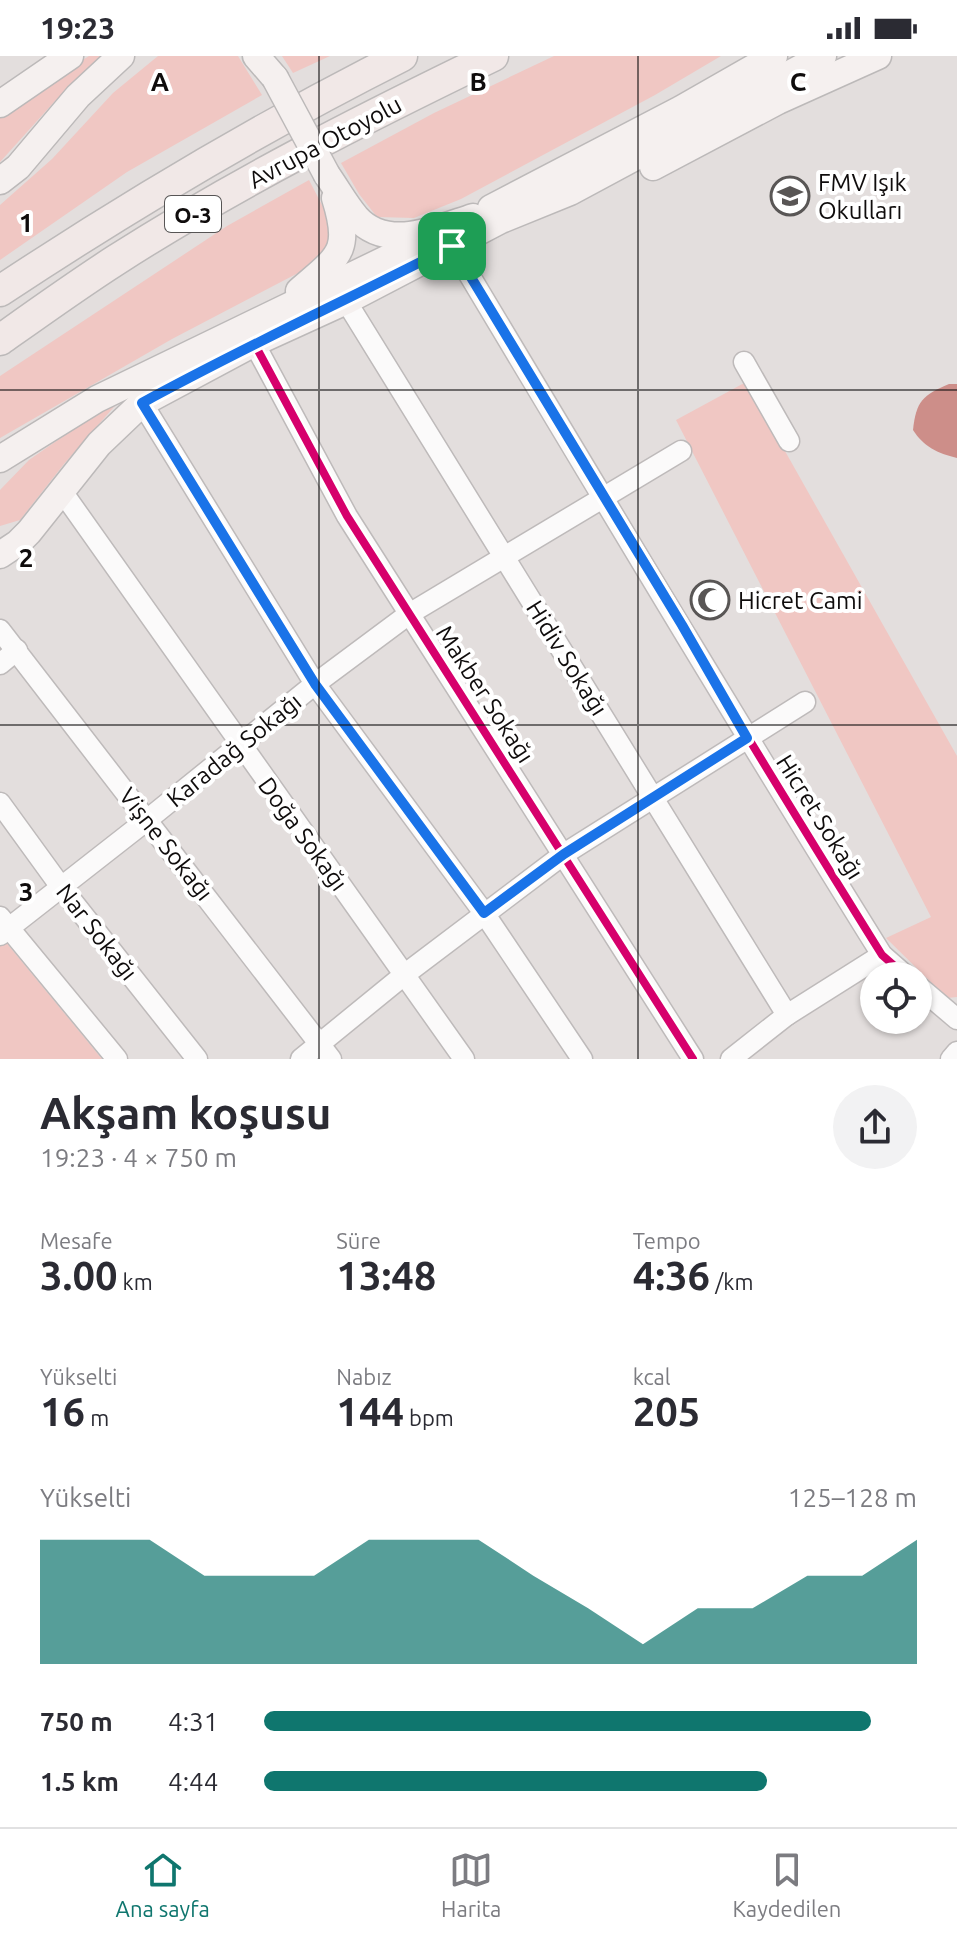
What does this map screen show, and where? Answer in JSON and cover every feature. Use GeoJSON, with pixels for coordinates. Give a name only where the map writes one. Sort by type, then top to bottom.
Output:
{"type":"FeatureCollection","features":[{"type":"Feature","properties":{"kind":"highway","name":"Avrupa Otoyolu"},"geometry":{"type":"LineString","coordinates":[[0,291],[235,145],[402,56]]}},
{"type":"Feature","properties":{"kind":"highway","name":"Avrupa Otoyolu"},"geometry":{"type":"LineString","coordinates":[[0,340],[116,260],[194,213],[396,103],[493,56]]}},
{"type":"Feature","properties":{"kind":"main road"},"geometry":{"type":"LineString","coordinates":[[0,104],[70,56]]}},
{"type":"Feature","properties":{"kind":"main road"},"geometry":{"type":"LineString","coordinates":[[0,181],[18,167],[78,96],[121,56]]}},
{"type":"Feature","properties":{"kind":"main road"},"geometry":{"type":"LineString","coordinates":[[256,56],[270,67],[327,175],[356,216],[369,228],[396,237],[424,233],[473,217]]}},
{"type":"Feature","properties":{"kind":"main road"},"geometry":{"type":"LineString","coordinates":[[690,104],[747,56]]}},
{"type":"Feature","properties":{"kind":"main road"},"geometry":{"type":"LineString","coordinates":[[0,459],[97,399],[473,217],[690,104],[774,56]]}},
{"type":"Feature","properties":{"kind":"main road"},"geometry":{"type":"LineString","coordinates":[[0,555],[18,543],[99,444],[142,403],[254,343],[346,301],[501,220],[570,192],[823,56]]}},
{"type":"Feature","properties":{"kind":"main road"},"geometry":{"type":"LineString","coordinates":[[570,192],[615,184],[778,101],[878,56]]}},
{"type":"Feature","properties":{"kind":"main road"},"geometry":{"type":"LineString","coordinates":[[271,316],[341,251],[344,235],[327,175]]}},
{"type":"Feature","properties":{"kind":"main road"},"geometry":{"type":"LineString","coordinates":[[0,474],[48,428]]}},
{"type":"Feature","properties":{"kind":"main road"},"geometry":{"type":"LineString","coordinates":[[0,540],[15,537],[37,522]]}},
{"type":"Feature","properties":{"kind":"street","name":"Hicret Sokağı"},"geometry":{"type":"LineString","coordinates":[[452,246],[747,738],[882,955],[890,962]]}},
{"type":"Feature","properties":{"kind":"street","name":"Hidiv Sokağı"},"geometry":{"type":"LineString","coordinates":[[346,301],[787,1015]]}},
{"type":"Feature","properties":{"kind":"street","name":"Makber Sokağı"},"geometry":{"type":"LineString","coordinates":[[254,343],[347,516],[693,1059]]}},
{"type":"Feature","properties":{"kind":"street"},"geometry":{"type":"LineString","coordinates":[[744,362],[789,441]]}},
{"type":"Feature","properties":{"kind":"street"},"geometry":{"type":"LineString","coordinates":[[142,403],[315,684],[484,913],[582,1059]]}},
{"type":"Feature","properties":{"kind":"street","name":"Karadağ Sokağı"},"geometry":{"type":"LineString","coordinates":[[3,927],[61,887],[315,684],[409,614],[681,451]]}},
{"type":"Feature","properties":{"kind":"street","name":"Doğa Sokağı"},"geometry":{"type":"LineString","coordinates":[[61,490],[464,1059]]}},
{"type":"Feature","properties":{"kind":"street","name":"Vişne Sokağı"},"geometry":{"type":"LineString","coordinates":[[0,630],[325,1051]]}},
{"type":"Feature","properties":{"kind":"street"},"geometry":{"type":"LineString","coordinates":[[0,664],[17,650]]}},
{"type":"Feature","properties":{"kind":"street"},"geometry":{"type":"LineString","coordinates":[[301,1059],[325,1051],[404,975],[564,854],[805,702]]}},
{"type":"Feature","properties":{"kind":"street","name":"Nar Sokağı"},"geometry":{"type":"LineString","coordinates":[[0,803],[61,887],[197,1059]]}},
{"type":"Feature","properties":{"kind":"street"},"geometry":{"type":"LineString","coordinates":[[3,927],[117,1059]]}},
{"type":"Feature","properties":{"kind":"street"},"geometry":{"type":"LineString","coordinates":[[731,1059],[787,1015],[882,955]]}},
{"type":"Feature","properties":{"kind":"street"},"geometry":{"type":"LineString","coordinates":[[932,998],[957,1019]]}},
{"type":"Feature","properties":{"kind":"street"},"geometry":{"type":"LineString","coordinates":[[951,1059],[957,1052]]}},
{"type":"Feature","properties":{"kind":"shaded area"},"geometry":{"type":"Polygon","coordinates":[[[89,56],[107,56],[55,101],[0,162],[0,113],[89,56]]]}},
{"type":"Feature","properties":{"kind":"shaded area"},"geometry":{"type":"Polygon","coordinates":[[[158,56],[238,56],[262,95],[127,172],[0,260],[0,205],[52,159],[113,93],[158,56]]]}},
{"type":"Feature","properties":{"kind":"shaded area"},"geometry":{"type":"Polygon","coordinates":[[[282,56],[330,56],[293,73],[282,56]]]}},
{"type":"Feature","properties":{"kind":"shaded area"},"geometry":{"type":"Polygon","coordinates":[[[554,56],[721,56],[461,199],[414,218],[377,217],[341,163],[434,113],[554,56]]]}},
{"type":"Feature","properties":{"kind":"shaded area"},"geometry":{"type":"Polygon","coordinates":[[[309,180],[333,226],[329,246],[302,271],[172,339],[0,438],[0,376],[227,226],[309,180]]]}},
{"type":"Feature","properties":{"kind":"shaded area"},"geometry":{"type":"Polygon","coordinates":[[[746,382],[957,756],[957,997],[947,998],[932,983],[932,962],[910,962],[886,938],[931,917],[676,420],[746,382]]]}},
{"type":"Feature","properties":{"kind":"shaded area"},"geometry":{"type":"Polygon","coordinates":[[[949,384],[957,384],[957,458],[932,448],[913,430],[922,400],[949,384]]]}},
{"type":"Feature","properties":{"kind":"shaded area"},"geometry":{"type":"Polygon","coordinates":[[[127,392],[20,520],[0,526],[0,490],[29,460],[127,392]]]}},
{"type":"Feature","properties":{"kind":"shaded area"},"geometry":{"type":"Polygon","coordinates":[[[0,935],[102,1059],[0,1059],[0,935]]]}},
{"type":"Feature","properties":{"kind":"cycle path"},"geometry":{"type":"LineString","coordinates":[[452,246],[719,690],[882,955],[890,962]]}},
{"type":"Feature","properties":{"kind":"cycle path"},"geometry":{"type":"LineString","coordinates":[[254,343],[347,516],[693,1059]]}},
{"type":"Feature","properties":{"kind":"place","name":"FMV Işık Okulları"},"geometry":{"type":"Point","coordinates":[790,196]}},
{"type":"Feature","properties":{"kind":"place","name":"Hicret Cami"},"geometry":{"type":"Point","coordinates":[710,600]}},
{"type":"Feature","properties":{"kind":"route"},"geometry":{"type":"LineString","coordinates":[[452,246],[747,738],[564,854],[484,913],[315,684],[142,403],[254,343],[346,301],[452,246]]}}]}
